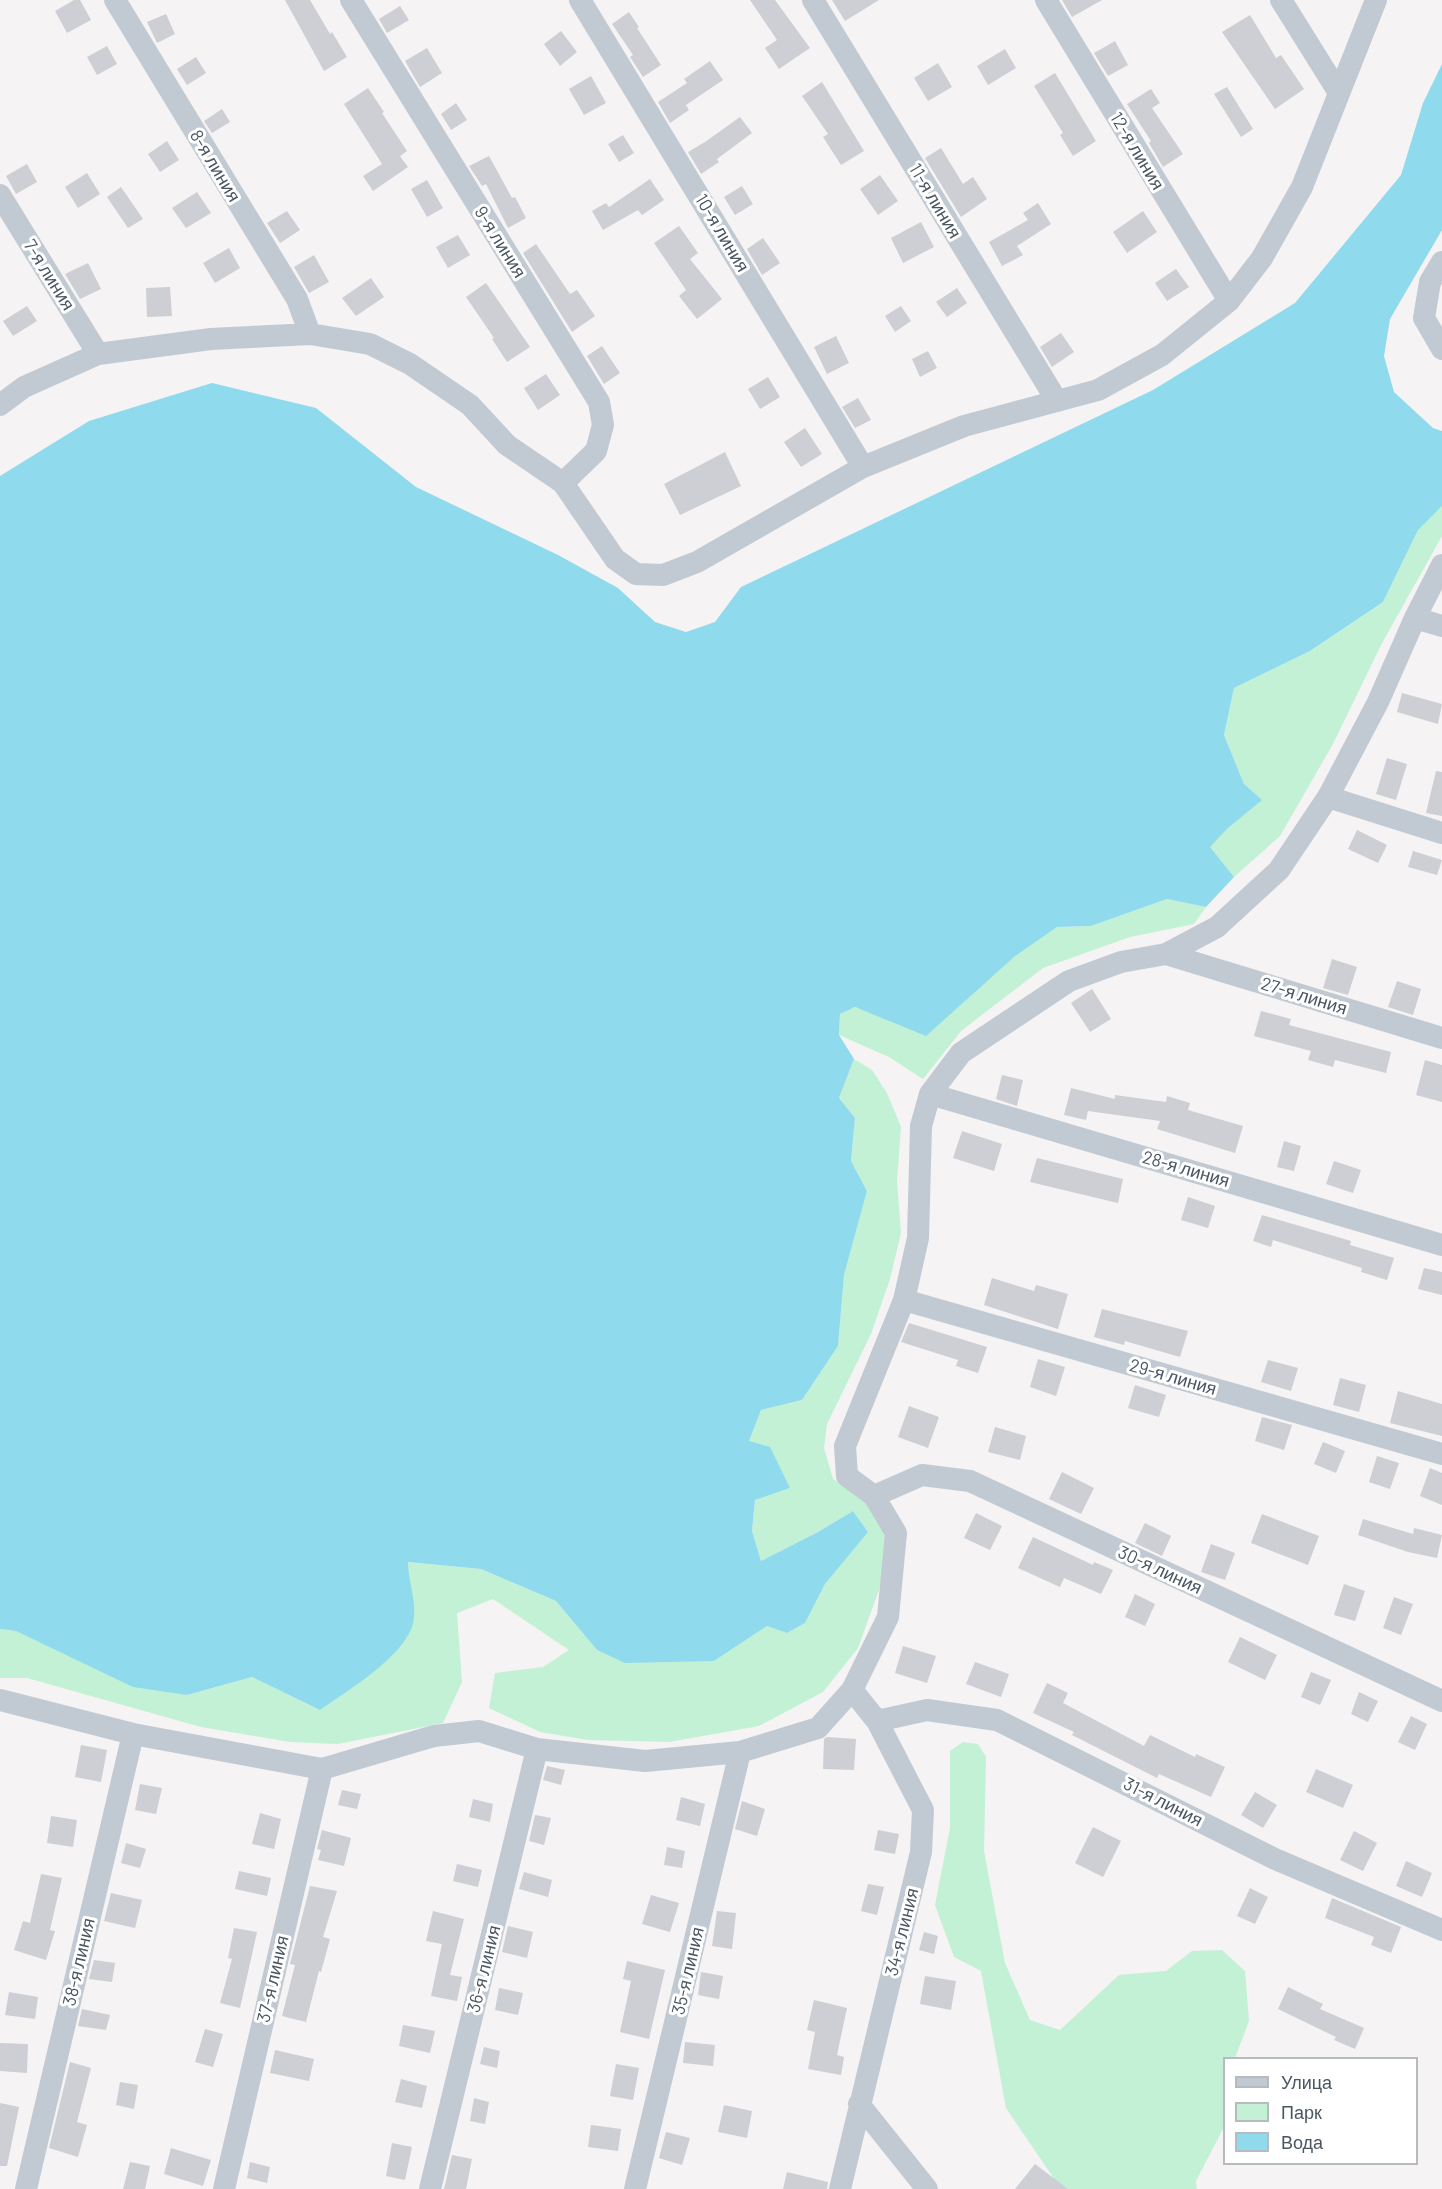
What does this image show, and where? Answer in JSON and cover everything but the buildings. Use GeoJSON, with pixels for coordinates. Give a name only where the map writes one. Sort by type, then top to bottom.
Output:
{"type":"FeatureCollection","features":[{"type":"Feature","properties":{"kind":"street","name":"8-я линия"},"geometry":{"type":"LineString","coordinates":[[115,0],[297,299],[310,334]]}},
{"type":"Feature","properties":{"kind":"street","name":"9-я линия"},"geometry":{"type":"LineString","coordinates":[[351,0],[599,402],[603,425],[596,451],[563,483]]}},
{"type":"Feature","properties":{"kind":"street","name":"10-я линия"},"geometry":{"type":"LineString","coordinates":[[580,0],[863,467]]}},
{"type":"Feature","properties":{"kind":"street","name":"11-я линия"},"geometry":{"type":"LineString","coordinates":[[813,0],[1057,401]]}},
{"type":"Feature","properties":{"kind":"street","name":"12-я линия"},"geometry":{"type":"LineString","coordinates":[[1046,0],[1229,301]]}},
{"type":"Feature","properties":{"kind":"street"},"geometry":{"type":"LineString","coordinates":[[1281,0],[1340,93]]}},
{"type":"Feature","properties":{"kind":"street"},"geometry":{"type":"LineString","coordinates":[[0,405],[24,387],[98,354],[211,339],[310,334],[370,344],[410,364],[470,405],[507,445],[563,483],[615,559],[636,574],[663,575],[697,562],[863,467],[964,426],[1098,390],[1162,355],[1229,301],[1262,258],[1302,187],[1376,0]]}},
{"type":"Feature","properties":{"kind":"street","name":"7-я линия"},"geometry":{"type":"LineString","coordinates":[[0,195],[98,354]]}},
{"type":"Feature","properties":{"kind":"street"},"geometry":{"type":"LineString","coordinates":[[1442,262],[1430,282],[1433,319],[1442,349]]}},
{"type":"Feature","properties":{"kind":"street"},"geometry":{"type":"LineString","coordinates":[[0,1700],[133,1734],[322,1769],[434,1736],[479,1731],[537,1749],[645,1761],[740,1752],[818,1728],[852,1690],[888,1617],[896,1533],[874,1496],[847,1476],[845,1446],[904,1300],[918,1238],[921,1126],[930,1094],[960,1053],[1069,981],[1122,962],[1166,954],[1217,927],[1279,870],[1328,797],[1378,702],[1415,618],[1442,565]]}},
{"type":"Feature","properties":{"kind":"street"},"geometry":{"type":"LineString","coordinates":[[1415,618],[1442,626]]}},
{"type":"Feature","properties":{"kind":"street"},"geometry":{"type":"LineString","coordinates":[[1328,797],[1442,832]]}},
{"type":"Feature","properties":{"kind":"street","name":"27-я линия"},"geometry":{"type":"LineString","coordinates":[[1166,954],[1442,1038]]}},
{"type":"Feature","properties":{"kind":"street","name":"28-я линия"},"geometry":{"type":"LineString","coordinates":[[930,1094],[1442,1245]]}},
{"type":"Feature","properties":{"kind":"street","name":"29-я линия"},"geometry":{"type":"LineString","coordinates":[[904,1300],[1442,1454]]}},
{"type":"Feature","properties":{"kind":"street","name":"30-я линия"},"geometry":{"type":"LineString","coordinates":[[874,1496],[922,1475],[970,1481],[1442,1701]]}},
{"type":"Feature","properties":{"kind":"street","name":"34-я линия"},"geometry":{"type":"LineString","coordinates":[[840,2189],[921,1852],[923,1810],[877,1721],[852,1690]]}},
{"type":"Feature","properties":{"kind":"street","name":"31-я линия"},"geometry":{"type":"LineString","coordinates":[[877,1721],[927,1710],[997,1720],[1275,1859],[1442,1930]]}},
{"type":"Feature","properties":{"kind":"street","name":"38-я линия"},"geometry":{"type":"LineString","coordinates":[[26,2189],[133,1734]]}},
{"type":"Feature","properties":{"kind":"street","name":"36-я линия"},"geometry":{"type":"LineString","coordinates":[[430,2189],[537,1749]]}},
{"type":"Feature","properties":{"kind":"street","name":"35-я линия"},"geometry":{"type":"LineString","coordinates":[[635,2189],[740,1752]]}},
{"type":"Feature","properties":{"kind":"street","name":"37-я линия"},"geometry":{"type":"LineString","coordinates":[[224,2189],[322,1769]]}},
{"type":"Feature","properties":{"kind":"street"},"geometry":{"type":"LineString","coordinates":[[859,2104],[927,2189]]}},
{"type":"Feature","properties":{"kind":"green space"},"geometry":{"type":"Polygon","coordinates":[[[1442,506],[1442,536],[1381,645],[1333,744],[1280,836],[1234,877],[1209,847],[1228,828],[1244,784],[1224,735],[1234,688],[1310,651],[1383,602],[1418,530],[1442,506]]]}},
{"type":"Feature","properties":{"kind":"green space"},"geometry":{"type":"Polygon","coordinates":[[[1167,899],[1206,907],[1194,924],[1130,937],[1043,968],[961,1031],[923,1079],[889,1057],[839,1035],[840,1014],[854,1007],[870,1012],[1014,957],[1057,927],[1091,926],[1167,899]]]}},
{"type":"Feature","properties":{"kind":"green space"},"geometry":{"type":"Polygon","coordinates":[[[854,1059],[872,1070],[887,1093],[901,1127],[897,1181],[901,1233],[890,1279],[871,1334],[827,1424],[824,1448],[833,1479],[861,1495],[875,1510],[886,1538],[880,1587],[858,1648],[823,1692],[759,1726],[669,1742],[588,1740],[540,1732],[489,1708],[495,1673],[543,1667],[569,1650],[493,1599],[457,1613],[462,1682],[443,1723],[338,1744],[290,1742],[201,1727],[27,1678],[0,1678],[0,1629],[16,1631],[187,1695],[252,1677],[320,1710],[414,1619],[407,1562],[481,1569],[556,1601],[597,1650],[714,1661],[767,1626],[787,1633],[805,1623],[825,1584],[867,1531],[853,1511],[761,1561],[752,1531],[755,1500],[790,1488],[749,1441],[761,1410],[802,1400],[838,1346],[844,1275],[867,1191],[851,1161],[855,1118],[839,1098],[854,1059]]]}},
{"type":"Feature","properties":{"kind":"green space"},"geometry":{"type":"Polygon","coordinates":[[[963,1742],[978,1744],[986,1757],[984,1851],[1005,1963],[1030,2020],[1060,2030],[1119,1975],[1166,1971],[1192,1951],[1222,1950],[1245,1971],[1249,2021],[1235,2057],[1223,2057],[1223,2129],[1196,2181],[1197,2189],[1061,2189],[1006,2108],[981,1971],[954,1957],[935,1905],[950,1828],[950,1751],[963,1742]]]}},
{"type":"Feature","properties":{"kind":"water"},"geometry":{"type":"Polygon","coordinates":[[[1442,64],[1442,230],[1390,319],[1384,356],[1394,392],[1433,428],[1442,431],[1442,506],[1418,530],[1383,602],[1310,651],[1234,688],[1224,735],[1244,784],[1262,800],[1228,828],[1210,847],[1234,877],[1206,907],[1167,899],[1091,926],[1057,927],[1014,957],[926,1036],[855,1007],[840,1014],[839,1035],[854,1059],[839,1098],[855,1118],[851,1161],[867,1191],[844,1275],[838,1346],[802,1400],[761,1410],[749,1441],[770,1447],[790,1488],[755,1500],[752,1531],[761,1561],[853,1511],[868,1532],[825,1584],[805,1623],[787,1633],[767,1626],[714,1661],[625,1663],[597,1650],[556,1601],[481,1569],[408,1562],[414,1611],[410,1631],[402,1644],[376,1670],[320,1710],[252,1677],[187,1695],[133,1687],[16,1631],[0,1629],[0,476],[89,421],[212,383],[316,408],[416,487],[558,555],[618,588],[655,622],[686,632],[715,622],[741,587],[1153,390],[1295,303],[1401,175],[1423,103],[1442,64]]]}}]}
